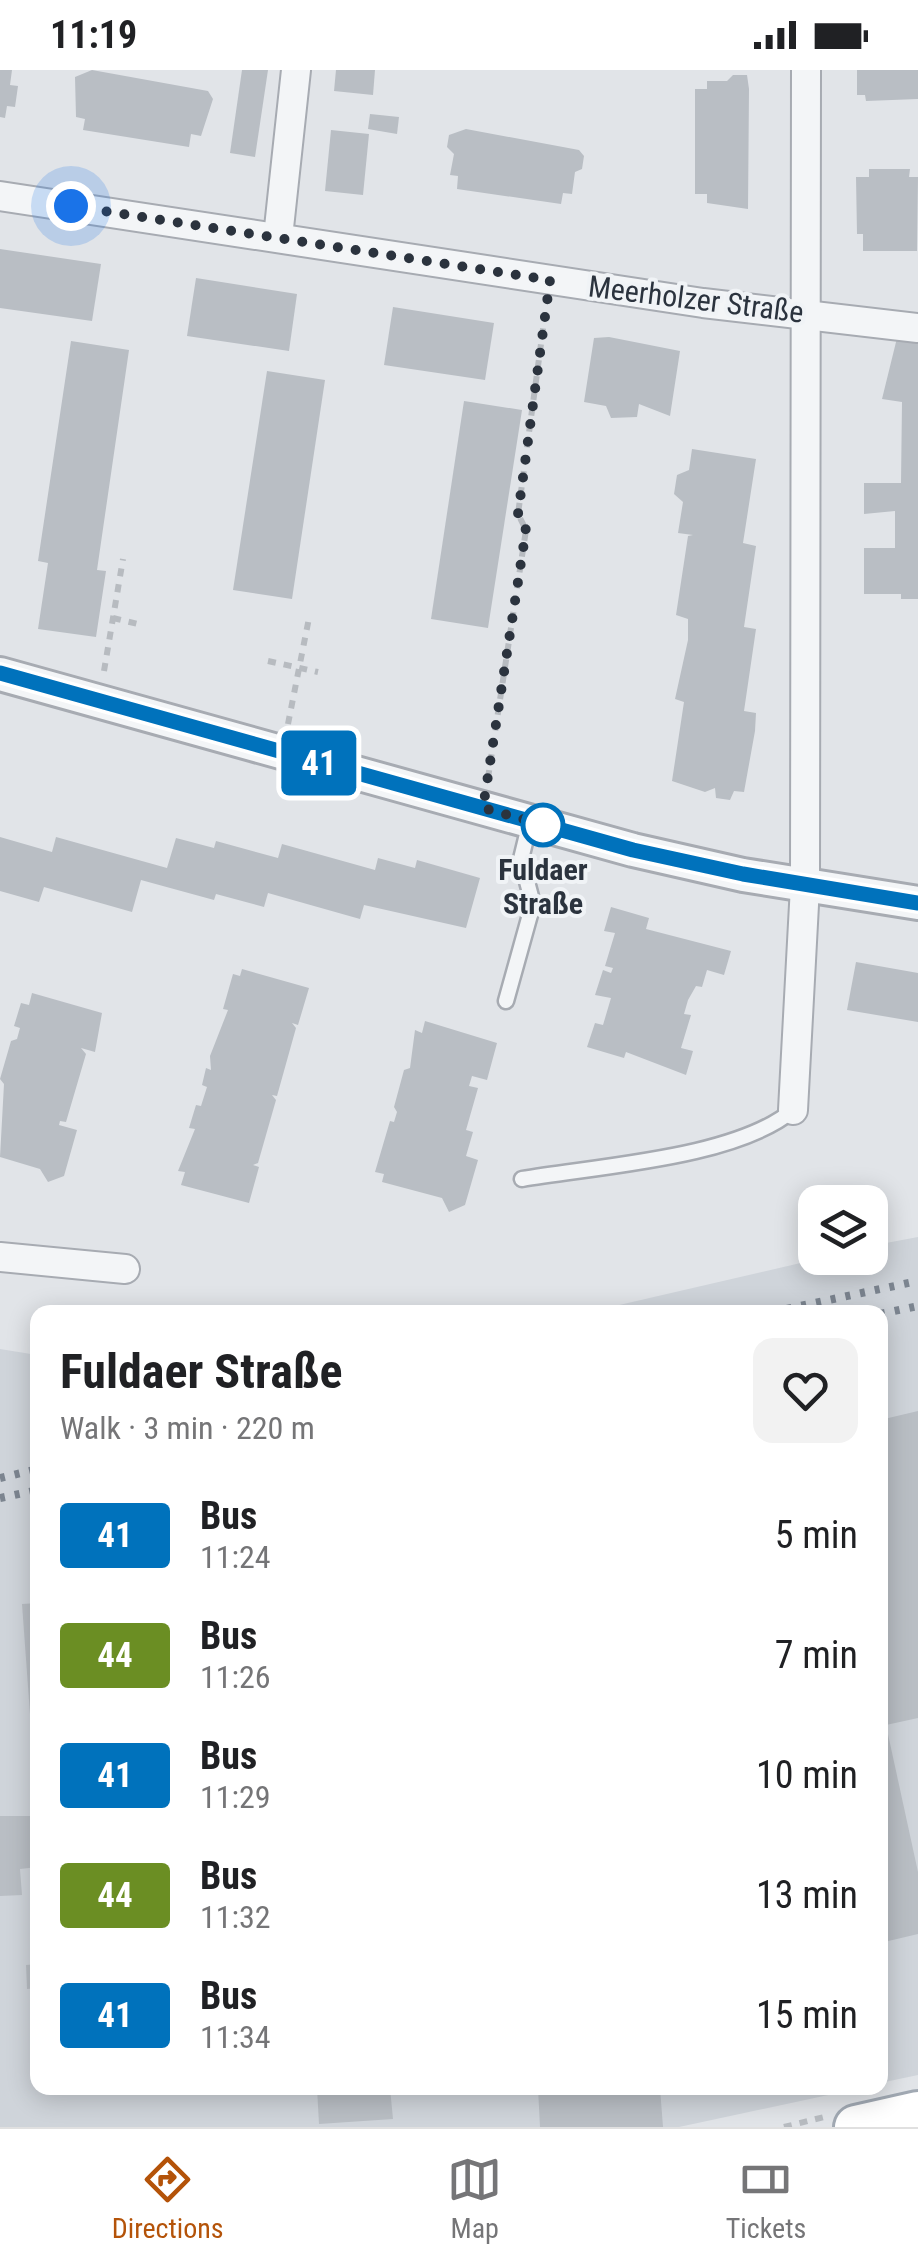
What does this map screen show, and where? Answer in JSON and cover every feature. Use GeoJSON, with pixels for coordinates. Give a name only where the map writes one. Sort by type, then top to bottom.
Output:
{"type":"FeatureCollection","features":[{"type":"Feature","properties":{"kind":"main road"},"geometry":{"type":"LineString","coordinates":[[856,2127],[918,2113]]}},
{"type":"Feature","properties":{"kind":"street"},"geometry":{"type":"LineString","coordinates":[[278,238],[296,70]]}},
{"type":"Feature","properties":{"kind":"street"},"geometry":{"type":"LineString","coordinates":[[793,1110],[806,886],[806,70]]}},
{"type":"Feature","properties":{"kind":"street","name":"Meerholzer Straße"},"geometry":{"type":"LineString","coordinates":[[0,196],[550,280],[918,328]]}},
{"type":"Feature","properties":{"kind":"street"},"geometry":{"type":"LineString","coordinates":[[0,674],[633,850],[806,886],[918,903]]}},
{"type":"Feature","properties":{"kind":"street"},"geometry":{"type":"LineString","coordinates":[[0,1257],[125,1269]]}},
{"type":"Feature","properties":{"kind":"lane"},"geometry":{"type":"LineString","coordinates":[[506,1001],[534,904],[522,858],[530,821]]}},
{"type":"Feature","properties":{"kind":"lane"},"geometry":{"type":"LineString","coordinates":[[522,1179],[750,1138],[793,1110]]}},
{"type":"Feature","properties":{"kind":"path"},"geometry":{"type":"LineString","coordinates":[[483,808],[526,530],[518,514],[550,280]]}},
{"type":"Feature","properties":{"kind":"path"},"geometry":{"type":"LineString","coordinates":[[99,701],[123,559]]}},
{"type":"Feature","properties":{"kind":"path"},"geometry":{"type":"LineString","coordinates":[[112,618],[138,624]]}},
{"type":"Feature","properties":{"kind":"path"},"geometry":{"type":"LineString","coordinates":[[282,752],[310,618]]}},
{"type":"Feature","properties":{"kind":"path"},"geometry":{"type":"LineString","coordinates":[[268,661],[318,672]]}},
{"type":"Feature","properties":{"kind":"shaded area"},"geometry":{"type":"Polygon","coordinates":[[[918,1237],[918,2075],[888,2081],[888,1305],[619,1305],[798,1264],[798,1275],[888,1275],[888,1243],[918,1237]]]}},
{"type":"Feature","properties":{"kind":"shaded area"},"geometry":{"type":"Polygon","coordinates":[[[0,1349],[30,1354],[30,2095],[828,2095],[679,2127],[0,2127],[0,1349]]]}},
{"type":"Feature","properties":{"kind":"building"},"geometry":{"type":"Polygon","coordinates":[[[0,70],[12,70],[10,85],[18,86],[15,107],[7,106],[5,118],[0,117],[0,70]]]}},
{"type":"Feature","properties":{"kind":"building"},"geometry":{"type":"Polygon","coordinates":[[[92,70],[208,91],[213,99],[201,136],[191,134],[189,147],[83,130],[85,119],[76,117],[75,77],[92,70]]]}},
{"type":"Feature","properties":{"kind":"building"},"geometry":{"type":"Polygon","coordinates":[[[242,70],[268,70],[255,157],[230,153],[242,70]]]}},
{"type":"Feature","properties":{"kind":"building"},"geometry":{"type":"Polygon","coordinates":[[[336,70],[375,70],[373,95],[334,91],[336,70]]]}},
{"type":"Feature","properties":{"kind":"building"},"geometry":{"type":"Polygon","coordinates":[[[857,70],[918,70],[918,99],[866,101],[865,95],[857,95],[857,70]]]}},
{"type":"Feature","properties":{"kind":"building"},"geometry":{"type":"Polygon","coordinates":[[[733,75],[747,75],[749,89],[748,209],[707,203],[707,194],[695,194],[695,89],[707,89],[707,81],[727,81],[733,75]]]}},
{"type":"Feature","properties":{"kind":"building"},"geometry":{"type":"Polygon","coordinates":[[[370,114],[399,117],[397,134],[368,129],[370,114]]]}},
{"type":"Feature","properties":{"kind":"building"},"geometry":{"type":"Polygon","coordinates":[[[466,129],[579,150],[584,156],[582,169],[575,172],[572,194],[563,193],[561,204],[457,189],[458,176],[450,175],[454,154],[447,147],[449,135],[466,129]]]}},
{"type":"Feature","properties":{"kind":"building"},"geometry":{"type":"Polygon","coordinates":[[[331,130],[369,134],[363,195],[325,191],[331,130]]]}},
{"type":"Feature","properties":{"kind":"building"},"geometry":{"type":"Polygon","coordinates":[[[869,169],[910,169],[909,177],[918,177],[917,251],[863,251],[863,234],[857,234],[856,177],[869,177],[869,169]]]}},
{"type":"Feature","properties":{"kind":"building"},"geometry":{"type":"Polygon","coordinates":[[[0,249],[101,264],[92,321],[0,308],[0,249]]]}},
{"type":"Feature","properties":{"kind":"building"},"geometry":{"type":"Polygon","coordinates":[[[196,278],[297,294],[289,351],[187,336],[196,278]]]}},
{"type":"Feature","properties":{"kind":"building"},"geometry":{"type":"Polygon","coordinates":[[[393,307],[494,323],[485,380],[384,365],[393,307]]]}},
{"type":"Feature","properties":{"kind":"building"},"geometry":{"type":"Polygon","coordinates":[[[609,337],[680,351],[670,416],[639,404],[637,417],[611,418],[606,406],[584,402],[594,338],[609,337]]]}},
{"type":"Feature","properties":{"kind":"building"},"geometry":{"type":"Polygon","coordinates":[[[897,338],[918,341],[918,599],[901,599],[901,594],[864,594],[864,548],[895,548],[895,511],[864,514],[864,483],[901,483],[902,402],[882,399],[897,338]]]}},
{"type":"Feature","properties":{"kind":"building"},"geometry":{"type":"Polygon","coordinates":[[[71,341],[129,350],[97,570],[106,571],[96,637],[38,629],[48,563],[38,561],[71,341]]]}},
{"type":"Feature","properties":{"kind":"building"},"geometry":{"type":"Polygon","coordinates":[[[267,371],[325,380],[292,599],[233,590],[267,371]]]}},
{"type":"Feature","properties":{"kind":"building"},"geometry":{"type":"Polygon","coordinates":[[[464,401],[522,410],[488,628],[431,619],[464,401]]]}},
{"type":"Feature","properties":{"kind":"building"},"geometry":{"type":"Polygon","coordinates":[[[692,449],[756,459],[743,543],[756,546],[744,627],[756,629],[744,711],[756,713],[755,731],[744,792],[734,791],[730,800],[716,798],[715,788],[705,792],[672,781],[684,702],[675,699],[688,640],[688,619],[676,615],[688,536],[693,535],[678,533],[683,502],[674,494],[677,475],[689,470],[692,449]]]}},
{"type":"Feature","properties":{"kind":"building"},"geometry":{"type":"Polygon","coordinates":[[[0,837],[52,852],[56,837],[167,868],[176,838],[214,848],[216,841],[278,858],[282,844],[375,870],[378,858],[415,868],[417,860],[480,878],[466,928],[364,905],[360,919],[268,893],[264,907],[216,894],[214,900],[141,880],[132,912],[44,887],[39,902],[0,891],[0,837]]]}},
{"type":"Feature","properties":{"kind":"building"},"geometry":{"type":"Polygon","coordinates":[[[611,907],[649,918],[646,929],[731,951],[724,975],[707,970],[702,987],[696,986],[688,1000],[684,1014],[691,1015],[681,1048],[693,1051],[686,1075],[626,1052],[624,1058],[587,1047],[595,1023],[603,1025],[611,998],[595,995],[603,970],[611,973],[613,968],[605,966],[615,933],[604,931],[611,907]]]}},
{"type":"Feature","properties":{"kind":"building"},"geometry":{"type":"Polygon","coordinates":[[[856,962],[918,973],[918,1022],[847,1010],[856,962]]]}},
{"type":"Feature","properties":{"kind":"building"},"geometry":{"type":"Polygon","coordinates":[[[242,969],[309,988],[298,1025],[292,1023],[296,1028],[277,1096],[272,1095],[276,1100],[258,1163],[253,1165],[259,1167],[249,1203],[181,1185],[185,1172],[178,1171],[195,1129],[189,1128],[196,1105],[201,1106],[207,1087],[202,1085],[206,1068],[211,1070],[210,1056],[228,1010],[223,1009],[233,974],[240,976],[242,969]]]}},
{"type":"Feature","properties":{"kind":"building"},"geometry":{"type":"Polygon","coordinates":[[[32,993],[102,1013],[95,1052],[81,1048],[86,1054],[66,1122],[60,1121],[59,1125],[77,1130],[64,1176],[48,1182],[40,1169],[0,1157],[4,1084],[0,1079],[11,1041],[17,1039],[20,1028],[14,1026],[21,1003],[29,1005],[32,993]]]}},
{"type":"Feature","properties":{"kind":"building"},"geometry":{"type":"Polygon","coordinates":[[[425,1021],[497,1043],[487,1080],[472,1076],[469,1086],[478,1088],[466,1130],[473,1132],[466,1156],[478,1160],[465,1205],[449,1212],[442,1198],[382,1182],[384,1174],[375,1172],[390,1121],[394,1122],[397,1112],[394,1107],[404,1070],[410,1068],[415,1030],[422,1033],[425,1021]]]}},
{"type":"Feature","properties":{"kind":"building"},"geometry":{"type":"Polygon","coordinates":[[[918,1411],[918,1718],[888,1725],[888,1418],[918,1411]]]}},
{"type":"Feature","properties":{"kind":"building"},"geometry":{"type":"Polygon","coordinates":[[[22,1604],[30,1604],[30,1714],[22,1604]]]}},
{"type":"Feature","properties":{"kind":"building"},"geometry":{"type":"Polygon","coordinates":[[[888,1734],[918,1872],[918,1934],[888,1941],[888,1734]]]}},
{"type":"Feature","properties":{"kind":"building"},"geometry":{"type":"Polygon","coordinates":[[[0,1816],[30,1816],[30,1868],[20,1869],[22,1895],[0,1896],[0,1816]]]}},
{"type":"Feature","properties":{"kind":"building"},"geometry":{"type":"Polygon","coordinates":[[[26,1965],[30,1965],[30,1989],[27,1989],[26,1965]]]}},
{"type":"Feature","properties":{"kind":"building"},"geometry":{"type":"Polygon","coordinates":[[[317,2095],[391,2095],[393,2119],[319,2124],[317,2095]]]}},
{"type":"Feature","properties":{"kind":"building"},"geometry":{"type":"Polygon","coordinates":[[[538,2095],[661,2095],[663,2127],[540,2127],[538,2095]]]}},
{"type":"Feature","properties":{"kind":"railway"},"geometry":{"type":"LineString","coordinates":[[805,1305],[918,1281]]}},
{"type":"Feature","properties":{"kind":"railway"},"geometry":{"type":"LineString","coordinates":[[888,1312],[918,1306]]}},
{"type":"Feature","properties":{"kind":"railway"},"geometry":{"type":"LineString","coordinates":[[0,1478],[30,1471]]}},
{"type":"Feature","properties":{"kind":"railway"},"geometry":{"type":"LineString","coordinates":[[0,1498],[30,1492]]}},
{"type":"Feature","properties":{"kind":"bus line","name":"41"},"geometry":{"type":"LineString","coordinates":[[0,673],[633,850],[743,874],[918,903]]}},
{"type":"Feature","properties":{"kind":"place","name":"Fuldaer Straße"},"geometry":{"type":"Point","coordinates":[543,825]}},
{"type":"Feature","properties":{"kind":"route"},"geometry":{"type":"LineString","coordinates":[[71,206],[550,280],[518,514],[526,530],[483,808],[551,827],[543,825]]}}]}
